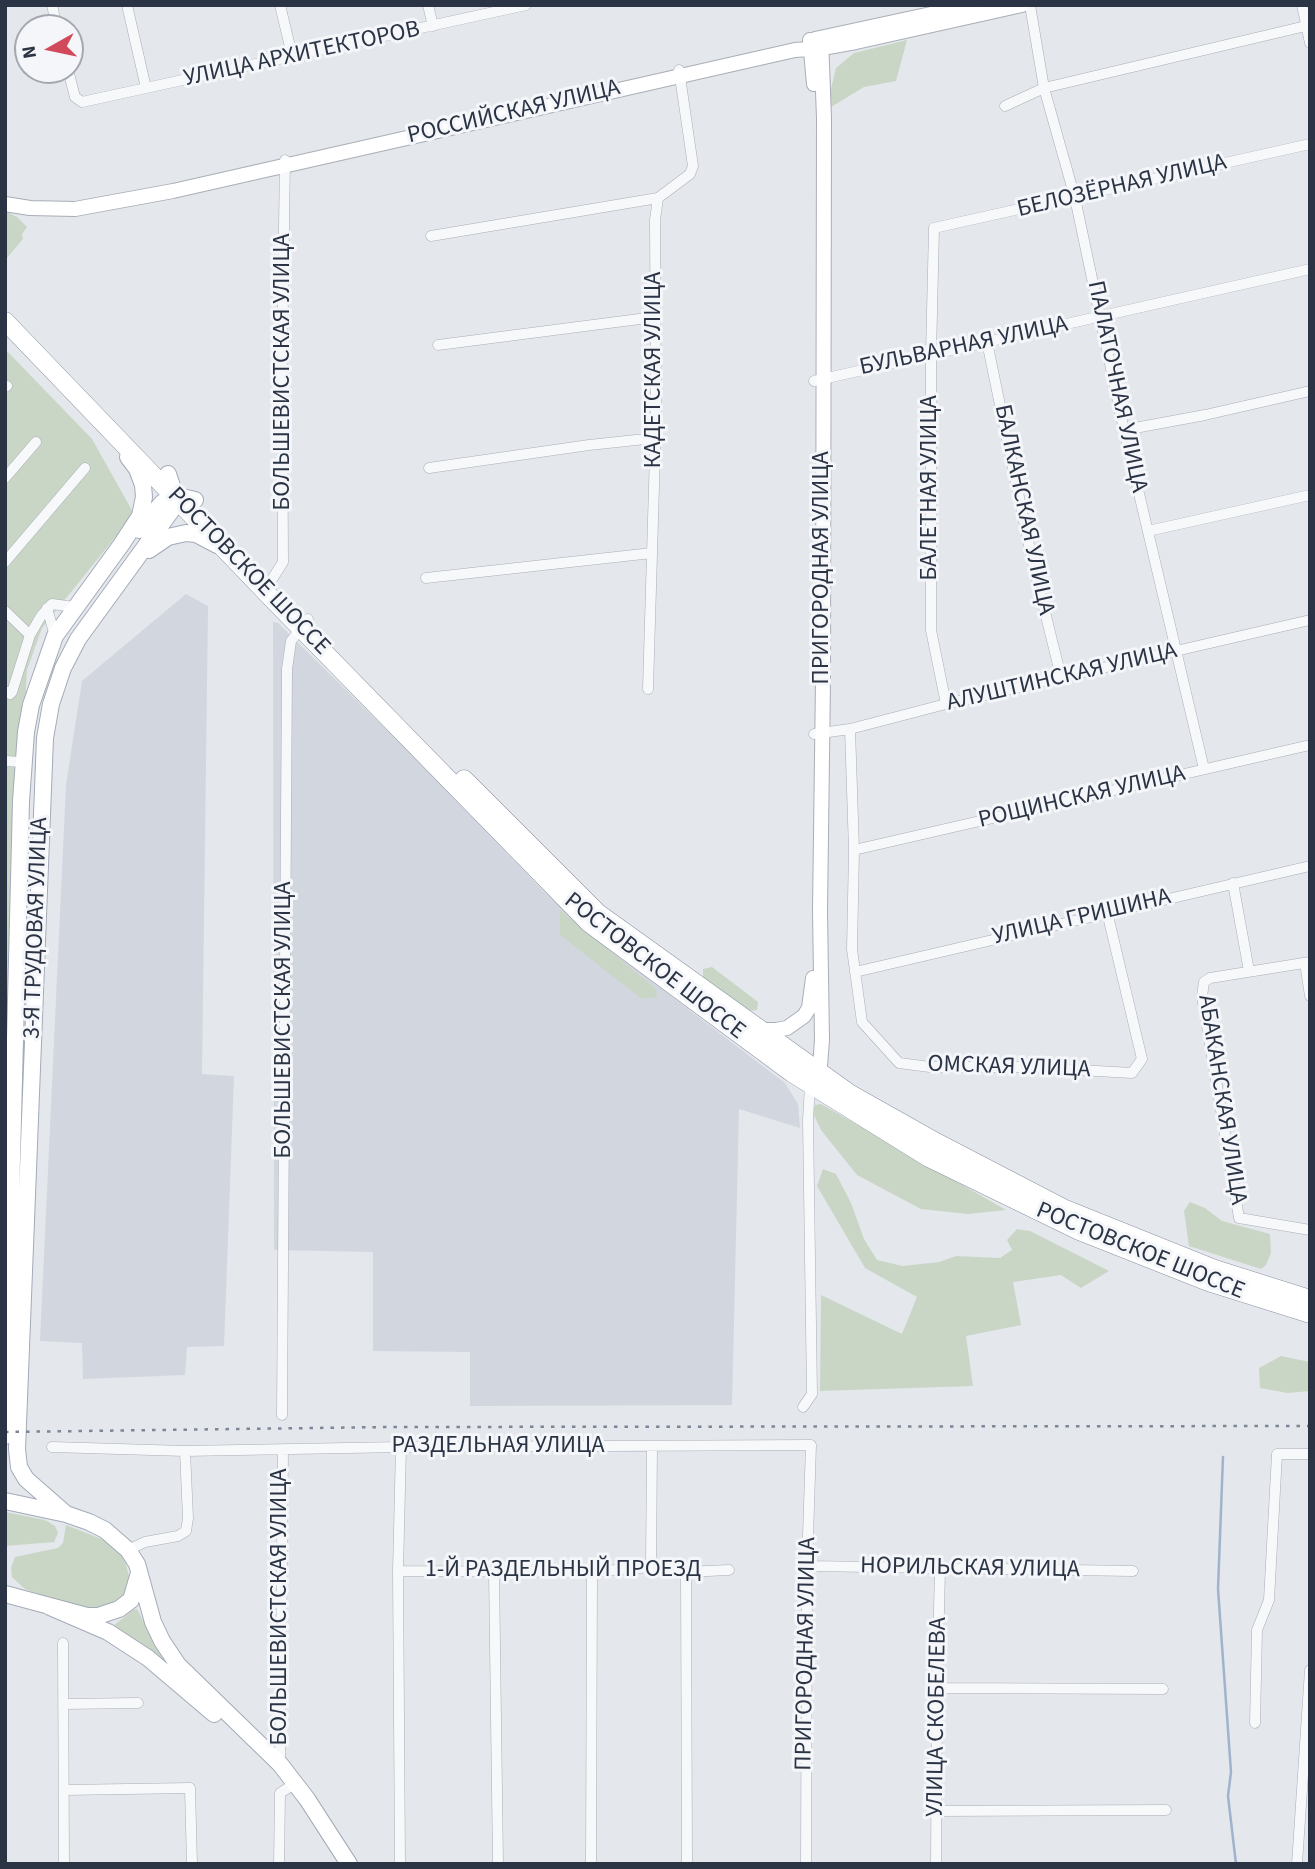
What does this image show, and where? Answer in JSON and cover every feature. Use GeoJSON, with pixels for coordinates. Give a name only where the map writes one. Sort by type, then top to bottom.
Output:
{"type":"FeatureCollection","features":[{"type":"Feature","properties":{"kind":"highway","name":"РОСТОВСКОЕ ШОССЕ"},"geometry":{"type":"LineString","coordinates":[[5,307],[195,500],[271,581],[304,623],[589,923],[814,1082],[929,1158],[1035,1211],[1208,1282],[1310,1314]]}},
{"type":"Feature","properties":{"kind":"highway","name":"РОСТОВСКОЕ ШОССЕ"},"geometry":{"type":"LineString","coordinates":[[5,321],[226,550],[304,623],[598,913],[760,1030],[814,1082],[1062,1208],[1215,1269],[1310,1299]]}},
{"type":"Feature","properties":{"kind":"main road"},"geometry":{"type":"LineString","coordinates":[[63,380],[137,469],[144,492],[140,516],[79,601]]}},
{"type":"Feature","properties":{"kind":"main road"},"geometry":{"type":"LineString","coordinates":[[168,474],[174,495]]}},
{"type":"Feature","properties":{"kind":"main road"},"geometry":{"type":"LineString","coordinates":[[174,495],[195,500]]}},
{"type":"Feature","properties":{"kind":"main road"},"geometry":{"type":"LineString","coordinates":[[79,601],[158,508],[174,495]]}},
{"type":"Feature","properties":{"kind":"main road","name":"3-Я ТРУДОВАЯ УЛИЦА"},"geometry":{"type":"LineString","coordinates":[[66,1514],[26,1479],[19,1467],[17,1449],[41,786],[45,738],[51,704],[63,668],[78,639],[174,508],[174,495]]}},
{"type":"Feature","properties":{"kind":"main road"},"geometry":{"type":"LineString","coordinates":[[129,569],[153,546],[178,534],[195,534],[226,550]]}},
{"type":"Feature","properties":{"kind":"main road","name":"3-Я ТРУДОВАЯ УЛИЦА"},"geometry":{"type":"LineString","coordinates":[[5,1436],[22,762],[31,705],[55,635],[79,601]]}},
{"type":"Feature","properties":{"kind":"main road"},"geometry":{"type":"LineString","coordinates":[[5,1501],[66,1514],[105,1530],[128,1550],[139,1570],[153,1622],[178,1665],[280,1765],[307,1799],[349,1864]]}},
{"type":"Feature","properties":{"kind":"main road"},"geometry":{"type":"LineString","coordinates":[[50,1607],[93,1616],[114,1612],[131,1600],[139,1570]]}},
{"type":"Feature","properties":{"kind":"main road"},"geometry":{"type":"LineString","coordinates":[[5,1594],[50,1607],[108,1632],[148,1658],[232,1729],[288,1788],[339,1864]]}},
{"type":"Feature","properties":{"kind":"street"},"geometry":{"type":"LineString","coordinates":[[127,5],[146,88]]}},
{"type":"Feature","properties":{"kind":"street"},"geometry":{"type":"LineString","coordinates":[[280,5],[292,55]]}},
{"type":"Feature","properties":{"kind":"street"},"geometry":{"type":"LineString","coordinates":[[428,5],[433,26]]}},
{"type":"Feature","properties":{"kind":"street","name":"УЛИЦА АРХИТЕКТОРОВ"},"geometry":{"type":"LineString","coordinates":[[72,84],[77,101],[82,102],[526,5]]}},
{"type":"Feature","properties":{"kind":"street","name":"РОССИЙСКАЯ УЛИЦА"},"geometry":{"type":"LineString","coordinates":[[5,204],[30,208],[75,209],[173,191],[286,162],[680,73],[795,50],[973,5]]}},
{"type":"Feature","properties":{"kind":"street","name":"РОССИЙСКАЯ УЛИЦА"},"geometry":{"type":"LineString","coordinates":[[817,44],[1022,5]]}},
{"type":"Feature","properties":{"kind":"street","name":"ПАЛАТОЧНАЯ УЛИЦА"},"geometry":{"type":"LineString","coordinates":[[1030,5],[1044,88],[1075,198],[1125,430],[1204,769]]}},
{"type":"Feature","properties":{"kind":"street"},"geometry":{"type":"LineString","coordinates":[[1301,5],[1308,25],[1310,43]]}},
{"type":"Feature","properties":{"kind":"street"},"geometry":{"type":"LineString","coordinates":[[1005,106],[1044,88],[1308,25]]}},
{"type":"Feature","properties":{"kind":"street","name":"ПРИГОРОДНАЯ УЛИЦА"},"geometry":{"type":"LineString","coordinates":[[803,1407],[812,1394],[808,1120],[814,1082],[818,734],[817,44]]}},
{"type":"Feature","properties":{"kind":"street"},"geometry":{"type":"LineString","coordinates":[[431,236],[658,198],[690,174],[693,166],[680,73]]}},
{"type":"Feature","properties":{"kind":"street","name":"БЕЛОЗЁРНАЯ УЛИЦА"},"geometry":{"type":"LineString","coordinates":[[934,228],[1310,144]]}},
{"type":"Feature","properties":{"kind":"street","name":"РОССИЙСКАЯ УЛИЦА"},"geometry":{"type":"LineString","coordinates":[[5,197],[31,201],[75,202],[286,162]]}},
{"type":"Feature","properties":{"kind":"street","name":"БОЛЬШЕВИСТСКАЯ УЛИЦА"},"geometry":{"type":"LineString","coordinates":[[271,581],[283,562],[282,361],[286,162]]}},
{"type":"Feature","properties":{"kind":"street","name":"КАДЕТСКАЯ УЛИЦА"},"geometry":{"type":"LineString","coordinates":[[648,689],[655,438],[655,220],[658,198]]}},
{"type":"Feature","properties":{"kind":"street","name":"БАЛЕТНАЯ УЛИЦА"},"geometry":{"type":"LineString","coordinates":[[934,228],[931,630],[946,704]]}},
{"type":"Feature","properties":{"kind":"street","name":"БУЛЬВАРНАЯ УЛИЦА"},"geometry":{"type":"LineString","coordinates":[[818,380],[1310,269]]}},
{"type":"Feature","properties":{"kind":"street"},"geometry":{"type":"LineString","coordinates":[[438,345],[655,317]]}},
{"type":"Feature","properties":{"kind":"street","name":"БАЛКАНСКАЯ УЛИЦА"},"geometry":{"type":"LineString","coordinates":[[987,342],[1031,555],[1061,677]]}},
{"type":"Feature","properties":{"kind":"street"},"geometry":{"type":"LineString","coordinates":[[1125,430],[1310,391]]}},
{"type":"Feature","properties":{"kind":"street"},"geometry":{"type":"LineString","coordinates":[[429,468],[655,438]]}},
{"type":"Feature","properties":{"kind":"street"},"geometry":{"type":"LineString","coordinates":[[5,478],[36,442]]}},
{"type":"Feature","properties":{"kind":"street"},"geometry":{"type":"LineString","coordinates":[[5,562],[85,468]]}},
{"type":"Feature","properties":{"kind":"street"},"geometry":{"type":"LineString","coordinates":[[1148,531],[1310,495]]}},
{"type":"Feature","properties":{"kind":"street"},"geometry":{"type":"LineString","coordinates":[[426,578],[652,553]]}},
{"type":"Feature","properties":{"kind":"street"},"geometry":{"type":"LineString","coordinates":[[6,692],[12,692],[30,635],[47,608],[54,604],[79,601]]}},
{"type":"Feature","properties":{"kind":"street"},"geometry":{"type":"LineString","coordinates":[[47,608],[55,635]]}},
{"type":"Feature","properties":{"kind":"street"},"geometry":{"type":"LineString","coordinates":[[5,611],[30,635]]}},
{"type":"Feature","properties":{"kind":"street","name":"АЛУШТИНСКАЯ УЛИЦА"},"geometry":{"type":"LineString","coordinates":[[818,734],[850,729],[946,704],[1310,620]]}},
{"type":"Feature","properties":{"kind":"street","name":"БОЛЬШЕВИСТСКАЯ УЛИЦА"},"geometry":{"type":"LineString","coordinates":[[282,1415],[287,669],[291,641],[304,623]]}},
{"type":"Feature","properties":{"kind":"street"},"geometry":{"type":"LineString","coordinates":[[850,729],[854,850],[852,949],[855,972]]}},
{"type":"Feature","properties":{"kind":"street","name":"ПРИГОРОДНАЯ УЛИЦА"},"geometry":{"type":"LineString","coordinates":[[814,1082],[811,911],[818,734]]}},
{"type":"Feature","properties":{"kind":"street","name":"РОЩИНСКАЯ УЛИЦА"},"geometry":{"type":"LineString","coordinates":[[854,850],[1310,745]]}},
{"type":"Feature","properties":{"kind":"street"},"geometry":{"type":"LineString","coordinates":[[5,761],[22,762]]}},
{"type":"Feature","properties":{"kind":"street","name":"УЛИЦА ГРИШИНА"},"geometry":{"type":"LineString","coordinates":[[855,972],[1310,866]]}},
{"type":"Feature","properties":{"kind":"street"},"geometry":{"type":"LineString","coordinates":[[1233,883],[1249,971],[1307,963],[1310,996]]}},
{"type":"Feature","properties":{"kind":"street","name":"ОМСКАЯ УЛИЦА"},"geometry":{"type":"LineString","coordinates":[[855,972],[862,1022],[899,1063],[930,1067],[1026,1067],[1132,1073],[1142,1059],[1107,912]]}},
{"type":"Feature","properties":{"kind":"street","name":"АБАКАНСКАЯ УЛИЦА"},"geometry":{"type":"LineString","coordinates":[[1249,971],[1210,978],[1204,982],[1202,996],[1239,1218],[1310,1230]]}},
{"type":"Feature","properties":{"kind":"street"},"geometry":{"type":"LineString","coordinates":[[760,1030],[786,1028],[804,1016],[809,1008],[813,978]]}},
{"type":"Feature","properties":{"kind":"street","name":"ПРИГОРОДНАЯ УЛИЦА"},"geometry":{"type":"LineString","coordinates":[[806,1864],[807,1566],[811,1445]]}},
{"type":"Feature","properties":{"kind":"street","name":"РАЗДЕЛЬНАЯ УЛИЦА"},"geometry":{"type":"LineString","coordinates":[[52,1447],[185,1451],[811,1445]]}},
{"type":"Feature","properties":{"kind":"street"},"geometry":{"type":"LineString","coordinates":[[651,1567],[652,1446]]}},
{"type":"Feature","properties":{"kind":"street"},"geometry":{"type":"LineString","coordinates":[[400,1864],[398,1571],[401,1447]]}},
{"type":"Feature","properties":{"kind":"street","name":"БОЛЬШЕВИСТСКАЯ УЛИЦА"},"geometry":{"type":"LineString","coordinates":[[280,1765],[283,1450]]}},
{"type":"Feature","properties":{"kind":"street"},"geometry":{"type":"LineString","coordinates":[[128,1550],[145,1542],[178,1536],[186,1531],[188,1518],[185,1451]]}},
{"type":"Feature","properties":{"kind":"street"},"geometry":{"type":"LineString","coordinates":[[1255,1723],[1257,1630],[1269,1600],[1277,1454],[1310,1454]]}},
{"type":"Feature","properties":{"kind":"street","name":"НОРИЛЬСКАЯ УЛИЦА"},"geometry":{"type":"LineString","coordinates":[[807,1566],[1133,1571]]}},
{"type":"Feature","properties":{"kind":"street","name":"1-Й РАЗДЕЛЬНЫЙ ПРОЕЗД"},"geometry":{"type":"LineString","coordinates":[[398,1571],[592,1572],[651,1567],[685,1572],[729,1570]]}},
{"type":"Feature","properties":{"kind":"street","name":"УЛИЦА СКОБЕЛЕВА"},"geometry":{"type":"LineString","coordinates":[[936,1864],[940,1570]]}},
{"type":"Feature","properties":{"kind":"street"},"geometry":{"type":"LineString","coordinates":[[494,1572],[498,1864]]}},
{"type":"Feature","properties":{"kind":"street"},"geometry":{"type":"LineString","coordinates":[[591,1864],[592,1572]]}},
{"type":"Feature","properties":{"kind":"street"},"geometry":{"type":"LineString","coordinates":[[685,1572],[687,1864]]}},
{"type":"Feature","properties":{"kind":"street"},"geometry":{"type":"LineString","coordinates":[[5,1603],[22,1598]]}},
{"type":"Feature","properties":{"kind":"street"},"geometry":{"type":"LineString","coordinates":[[63,1643],[64,1864]]}},
{"type":"Feature","properties":{"kind":"street"},"geometry":{"type":"LineString","coordinates":[[1297,1864],[1310,1670]]}},
{"type":"Feature","properties":{"kind":"street"},"geometry":{"type":"LineString","coordinates":[[937,1688],[1163,1689]]}},
{"type":"Feature","properties":{"kind":"street"},"geometry":{"type":"LineString","coordinates":[[62,1704],[138,1703]]}},
{"type":"Feature","properties":{"kind":"street"},"geometry":{"type":"LineString","coordinates":[[64,1790],[190,1788],[192,1864]]}},
{"type":"Feature","properties":{"kind":"street"},"geometry":{"type":"LineString","coordinates":[[279,1864],[280,1793],[288,1788]]}},
{"type":"Feature","properties":{"kind":"street"},"geometry":{"type":"LineString","coordinates":[[936,1811],[1167,1810]]}},
{"type":"Feature","properties":{"kind":"street"},"geometry":{"type":"LineString","coordinates":[[1298,1842],[1310,1842]]}},
{"type":"Feature","properties":{"kind":"shaded area"},"geometry":{"type":"Polygon","coordinates":[[[186,594],[208,606],[202,1074],[234,1076],[224,1346],[187,1347],[185,1375],[83,1379],[82,1343],[40,1341],[66,785],[82,681],[186,594]]]}},
{"type":"Feature","properties":{"kind":"shaded area"},"geometry":{"type":"Polygon","coordinates":[[[273,622],[278,623],[410,753],[542,890],[612,951],[785,1083],[798,1104],[800,1128],[739,1109],[732,1405],[470,1406],[470,1352],[373,1351],[373,1252],[274,1250],[273,622]]]}},
{"type":"Feature","properties":{"kind":"green space"},"geometry":{"type":"Polygon","coordinates":[[[907,40],[896,81],[864,87],[831,107],[831,89],[836,68],[854,53],[907,40]]]}},
{"type":"Feature","properties":{"kind":"green space"},"geometry":{"type":"Polygon","coordinates":[[[5,211],[17,217],[27,227],[22,234],[23,239],[5,260],[5,211]]]}},
{"type":"Feature","properties":{"kind":"green space"},"geometry":{"type":"Polygon","coordinates":[[[5,349],[92,439],[134,514],[42,628],[27,670],[5,1306],[5,349]]]}},
{"type":"Feature","properties":{"kind":"green space"},"geometry":{"type":"Polygon","coordinates":[[[560,910],[656,989],[657,997],[642,999],[560,935],[560,910]]]}},
{"type":"Feature","properties":{"kind":"green space"},"geometry":{"type":"Polygon","coordinates":[[[712,967],[758,1002],[757,1010],[748,1011],[703,978],[703,969],[712,967]]]}},
{"type":"Feature","properties":{"kind":"green space"},"geometry":{"type":"Polygon","coordinates":[[[821,1104],[1006,1210],[968,1214],[921,1209],[857,1175],[821,1130],[813,1113],[815,1105],[821,1104]]]}},
{"type":"Feature","properties":{"kind":"green space"},"geometry":{"type":"Polygon","coordinates":[[[823,1169],[836,1174],[851,1203],[864,1239],[877,1260],[903,1266],[939,1262],[956,1256],[1000,1258],[1012,1250],[1007,1240],[1017,1229],[1030,1231],[1109,1271],[1081,1288],[1061,1275],[1013,1282],[1021,1325],[966,1336],[973,1386],[820,1391],[821,1295],[902,1334],[917,1297],[865,1268],[817,1186],[823,1169]]]}},
{"type":"Feature","properties":{"kind":"green space"},"geometry":{"type":"Polygon","coordinates":[[[1190,1202],[1205,1208],[1222,1221],[1270,1234],[1271,1253],[1266,1265],[1261,1269],[1189,1246],[1184,1211],[1190,1202]]]}},
{"type":"Feature","properties":{"kind":"green space"},"geometry":{"type":"Polygon","coordinates":[[[1281,1356],[1310,1362],[1310,1391],[1288,1393],[1260,1388],[1259,1368],[1281,1356]]]}},
{"type":"Feature","properties":{"kind":"green space"},"geometry":{"type":"Polygon","coordinates":[[[5,1512],[45,1520],[55,1526],[58,1533],[54,1542],[5,1546],[5,1512]]]}},
{"type":"Feature","properties":{"kind":"green space"},"geometry":{"type":"Polygon","coordinates":[[[66,1525],[109,1542],[119,1551],[126,1564],[128,1589],[124,1597],[114,1605],[102,1608],[72,1606],[25,1589],[12,1577],[11,1568],[15,1557],[58,1548],[63,1543],[66,1525]]]}},
{"type":"Feature","properties":{"kind":"green space"},"geometry":{"type":"Polygon","coordinates":[[[137,1609],[167,1662],[167,1664],[113,1626],[137,1609]]]}},
{"type":"Feature","properties":{"kind":"waterway"},"geometry":{"type":"LineString","coordinates":[[1223,1457],[1218,1589],[1231,1772],[1228,1796],[1236,1864]]}},
{"type":"Feature","properties":{"kind":"railway"},"geometry":{"type":"LineString","coordinates":[[5,1432],[389,1427],[1310,1426]]}}]}
